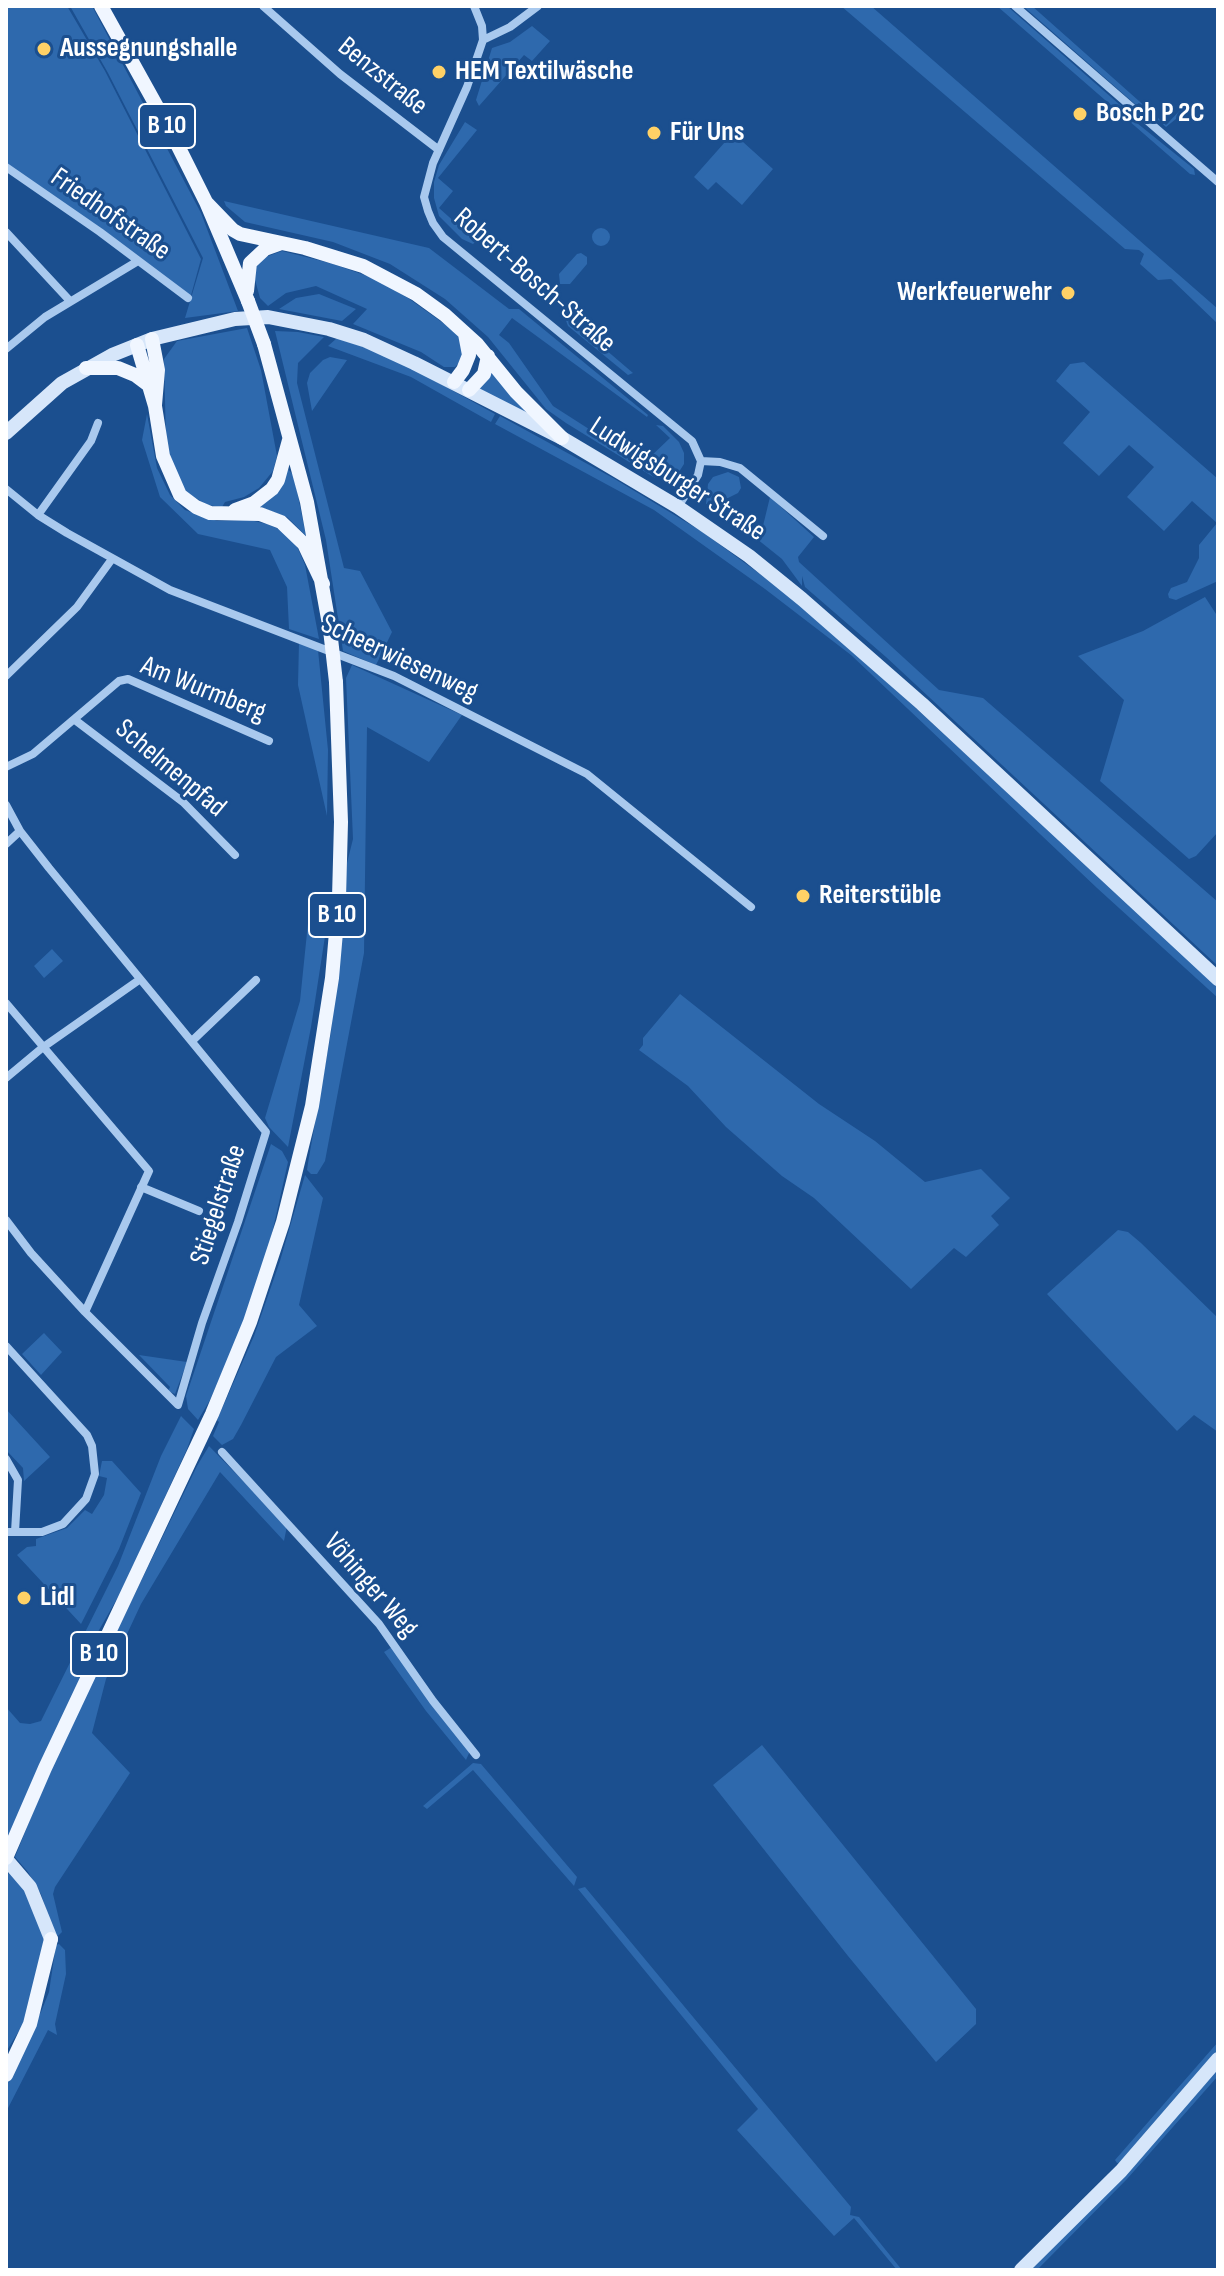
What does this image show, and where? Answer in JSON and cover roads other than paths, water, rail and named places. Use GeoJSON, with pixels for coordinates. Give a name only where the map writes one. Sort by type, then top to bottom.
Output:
{"type":"FeatureCollection","features":[{"type":"Feature","properties":{"kind":"main road","name":"B 10"},"geometry":{"type":"LineString","coordinates":[[6,1859],[45,1768],[212,1414],[258,1300],[303,1146],[332,978],[339,898],[341,808],[336,682],[323,584],[290,436],[264,344],[206,202],[101,6]]}},
{"type":"Feature","properties":{"kind":"main road"},"geometry":{"type":"LineString","coordinates":[[206,202],[233,230],[363,266],[416,294],[445,315],[488,356],[516,392],[562,438]]}},
{"type":"Feature","properties":{"kind":"main road"},"geometry":{"type":"LineString","coordinates":[[248,301],[247,272],[250,263],[265,249],[279,244]]}},
{"type":"Feature","properties":{"kind":"main road","name":"Ludwigsburger Straße"},"geometry":{"type":"LineString","coordinates":[[6,433],[62,383],[86,368],[152,339],[213,324],[268,317],[329,329],[364,340],[562,438],[678,507],[749,556],[922,704],[1218,979]]}},
{"type":"Feature","properties":{"kind":"main road"},"geometry":{"type":"LineString","coordinates":[[454,382],[469,355],[465,334]]}},
{"type":"Feature","properties":{"kind":"main road"},"geometry":{"type":"LineString","coordinates":[[152,339],[158,370],[155,406]]}},
{"type":"Feature","properties":{"kind":"main road"},"geometry":{"type":"LineString","coordinates":[[137,345],[155,406],[163,456],[180,495],[196,507],[222,513],[270,517],[290,528],[304,544],[323,584]]}},
{"type":"Feature","properties":{"kind":"main road"},"geometry":{"type":"LineString","coordinates":[[469,390],[484,374],[488,356]]}},
{"type":"Feature","properties":{"kind":"main road"},"geometry":{"type":"LineString","coordinates":[[86,368],[118,368],[147,384]]}},
{"type":"Feature","properties":{"kind":"main road"},"geometry":{"type":"LineString","coordinates":[[222,513],[254,503],[272,489],[285,460],[290,436]]}},
{"type":"Feature","properties":{"kind":"main road"},"geometry":{"type":"LineString","coordinates":[[6,1859],[30,1887],[51,1939],[30,2024],[6,2075]]}},
{"type":"Feature","properties":{"kind":"main road"},"geometry":{"type":"LineString","coordinates":[[1021,2270],[1121,2171],[1218,2059]]}},
{"type":"Feature","properties":{"kind":"street","name":"Benzstraße"},"geometry":{"type":"LineString","coordinates":[[263,6],[340,74],[439,150]]}},
{"type":"Feature","properties":{"kind":"street"},"geometry":{"type":"LineString","coordinates":[[474,6],[482,26],[483,40],[510,27],[538,6]]}},
{"type":"Feature","properties":{"kind":"street"},"geometry":{"type":"LineString","coordinates":[[1015,6],[1218,182]]}},
{"type":"Feature","properties":{"kind":"street","name":"Robert-Bosch-Straße"},"geometry":{"type":"LineString","coordinates":[[483,40],[467,87],[427,180],[424,197],[433,223],[443,237],[692,441],[701,461]]}},
{"type":"Feature","properties":{"kind":"street","name":"Friedhofstraße"},"geometry":{"type":"LineString","coordinates":[[6,167],[188,298]]}},
{"type":"Feature","properties":{"kind":"street"},"geometry":{"type":"LineString","coordinates":[[6,232],[70,301]]}},
{"type":"Feature","properties":{"kind":"street"},"geometry":{"type":"LineString","coordinates":[[6,349],[45,317],[138,261]]}},
{"type":"Feature","properties":{"kind":"street"},"geometry":{"type":"LineString","coordinates":[[38,515],[91,441],[98,423]]}},
{"type":"Feature","properties":{"kind":"street"},"geometry":{"type":"LineString","coordinates":[[678,507],[698,475],[701,461],[720,462],[740,468],[823,536]]}},
{"type":"Feature","properties":{"kind":"street","name":"Scheerwiesenweg"},"geometry":{"type":"LineString","coordinates":[[6,489],[38,515],[170,590],[394,676],[587,774],[751,907]]}},
{"type":"Feature","properties":{"kind":"street"},"geometry":{"type":"LineString","coordinates":[[6,676],[77,607],[112,559]]}},
{"type":"Feature","properties":{"kind":"street","name":"Am Wurmberg"},"geometry":{"type":"LineString","coordinates":[[6,767],[33,754],[119,681],[128,679],[269,741]]}},
{"type":"Feature","properties":{"kind":"street","name":"Schelmenpfad"},"geometry":{"type":"LineString","coordinates":[[75,720],[183,802],[235,855]]}},
{"type":"Feature","properties":{"kind":"street","name":"Stiegelstraße"},"geometry":{"type":"LineString","coordinates":[[6,805],[20,831],[266,1132],[178,1405],[85,1312]]}},
{"type":"Feature","properties":{"kind":"street"},"geometry":{"type":"LineString","coordinates":[[6,844],[20,831]]}},
{"type":"Feature","properties":{"kind":"street"},"geometry":{"type":"LineString","coordinates":[[6,1078],[42,1048],[139,980]]}},
{"type":"Feature","properties":{"kind":"street"},"geometry":{"type":"LineString","coordinates":[[192,1041],[256,980]]}},
{"type":"Feature","properties":{"kind":"street"},"geometry":{"type":"LineString","coordinates":[[6,1003],[149,1171],[85,1312],[31,1253],[6,1220]]}},
{"type":"Feature","properties":{"kind":"street"},"geometry":{"type":"LineString","coordinates":[[141,1187],[199,1211]]}},
{"type":"Feature","properties":{"kind":"street"},"geometry":{"type":"LineString","coordinates":[[6,1346],[80,1425],[92,1446],[95,1474],[86,1499],[63,1524],[42,1532],[10,1532],[18,1480],[6,1459]]}},
{"type":"Feature","properties":{"kind":"street","name":"Vöhinger Weg"},"geometry":{"type":"LineString","coordinates":[[222,1452],[379,1624],[433,1701],[476,1755]]}},
{"type":"Feature","properties":{"kind":"place","name":"Aussegnungshalle"},"geometry":{"type":"Point","coordinates":[44,49]}},
{"type":"Feature","properties":{"kind":"place","name":"HEM Textilwäsche"},"geometry":{"type":"Point","coordinates":[439,72]}},
{"type":"Feature","properties":{"kind":"place","name":"Bosch P 2C"},"geometry":{"type":"Point","coordinates":[1080,114]}},
{"type":"Feature","properties":{"kind":"place","name":"Für Uns"},"geometry":{"type":"Point","coordinates":[654,133]}},
{"type":"Feature","properties":{"kind":"place","name":"Werkfeuerwehr"},"geometry":{"type":"Point","coordinates":[1068,293]}},
{"type":"Feature","properties":{"kind":"place","name":"Reiterstüble"},"geometry":{"type":"Point","coordinates":[803,896]}},
{"type":"Feature","properties":{"kind":"place","name":"Lidl"},"geometry":{"type":"Point","coordinates":[24,1598]}}]}
